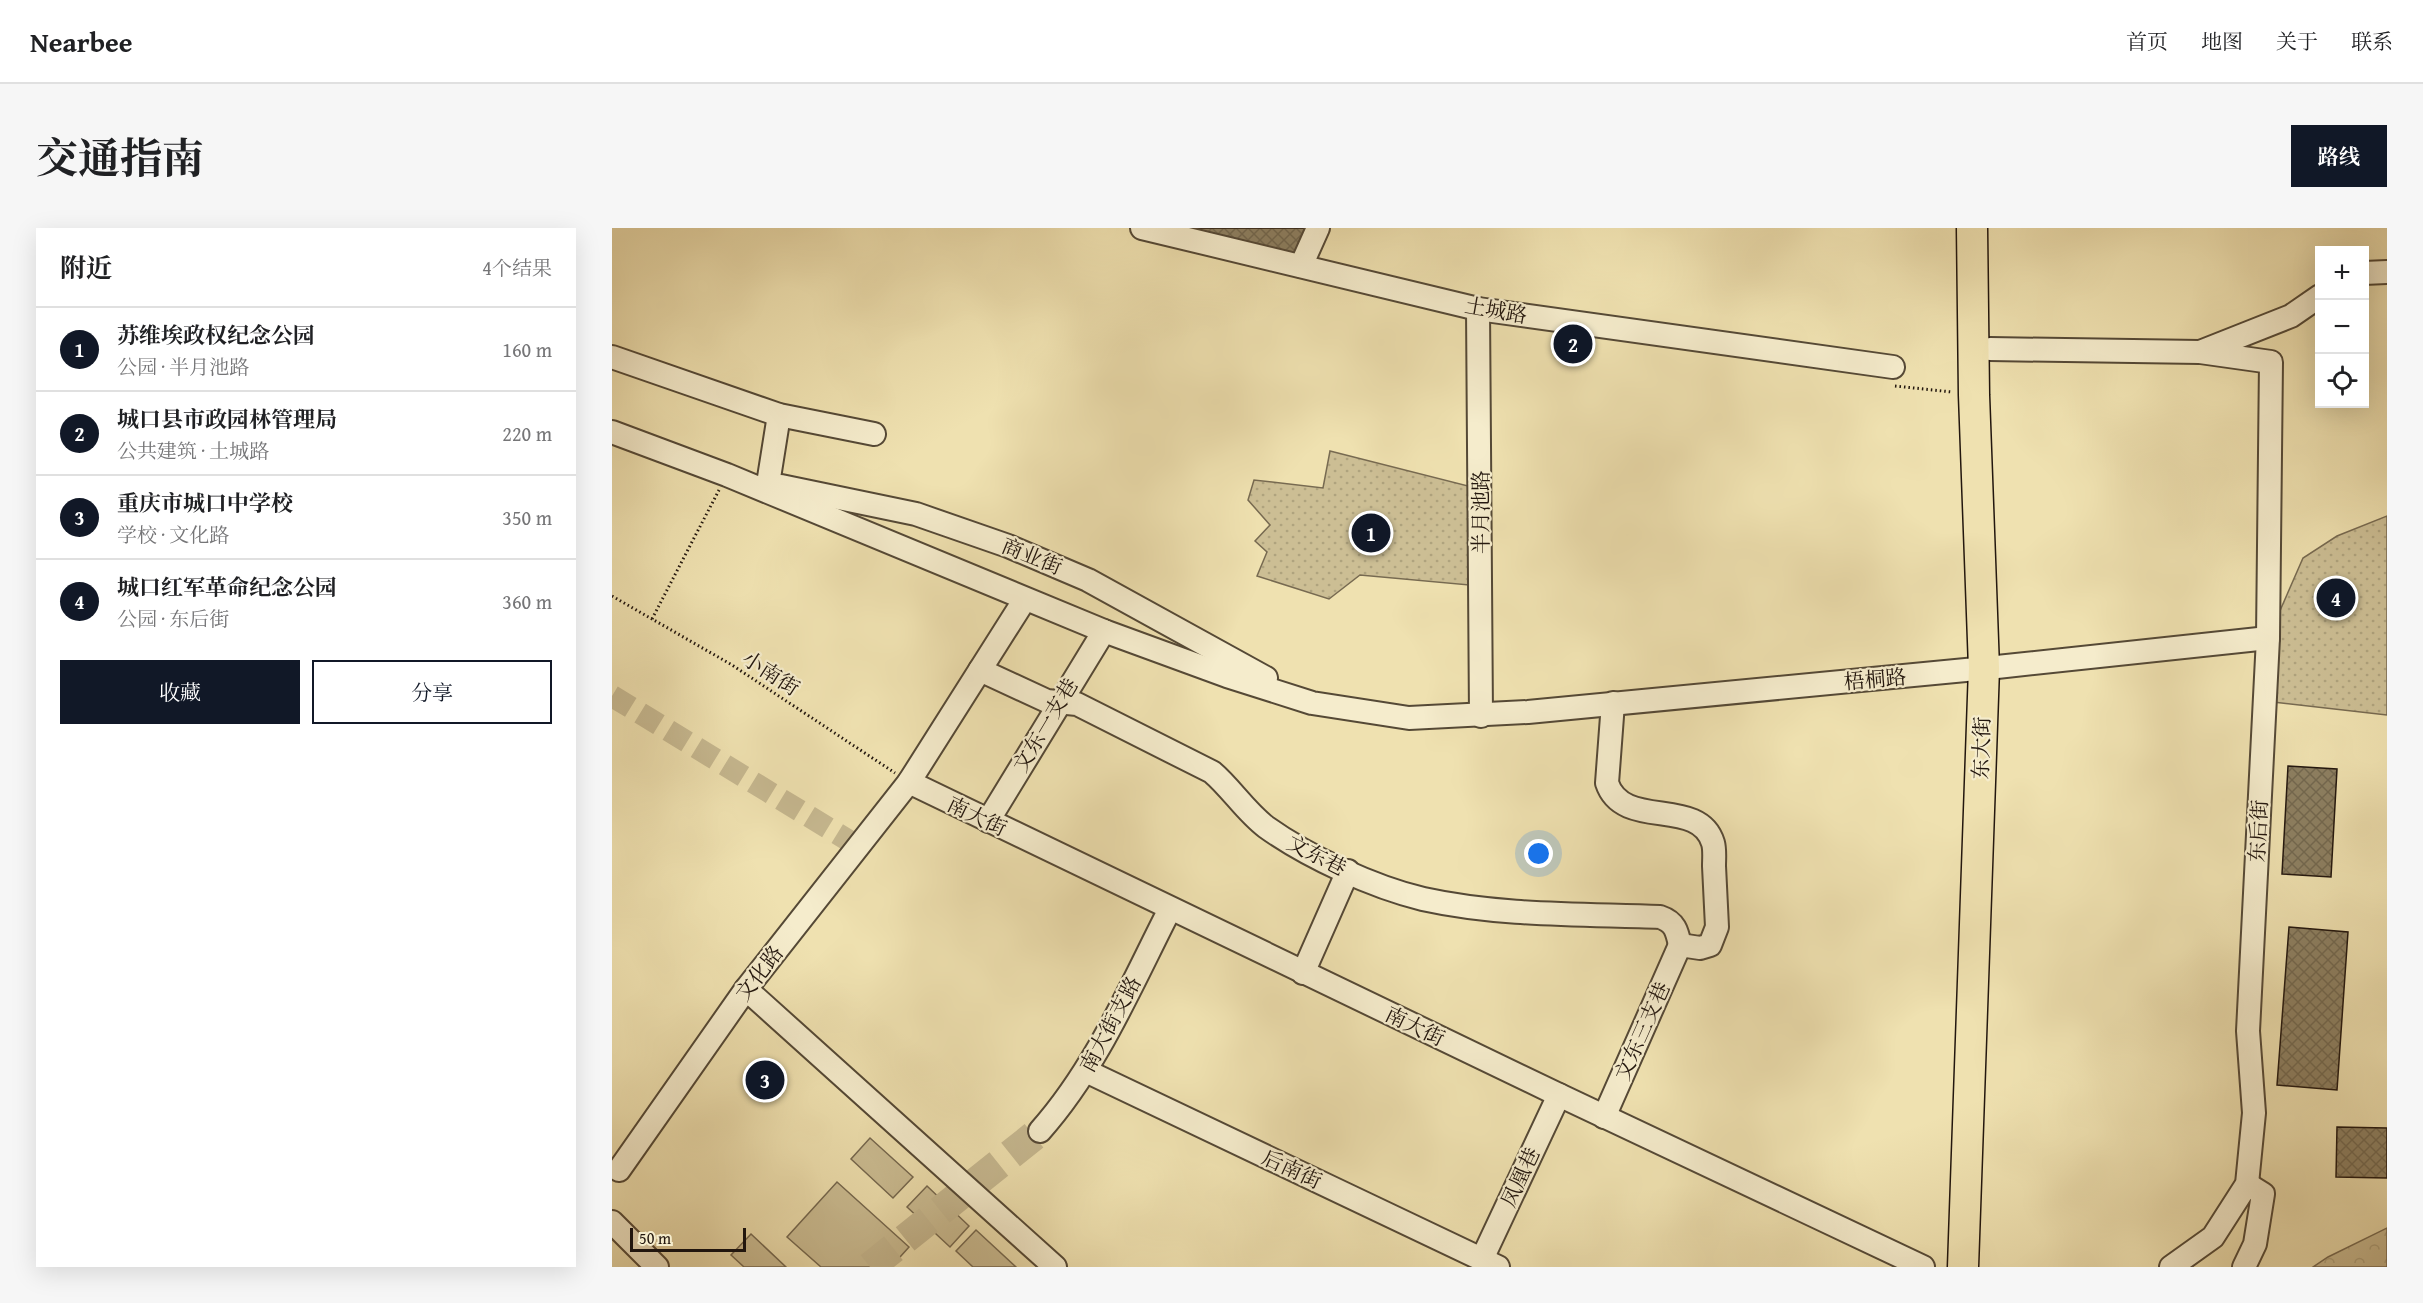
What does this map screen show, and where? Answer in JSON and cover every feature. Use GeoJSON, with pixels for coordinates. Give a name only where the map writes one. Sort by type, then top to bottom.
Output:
{"type":"FeatureCollection","features":[{"type":"Feature","properties":{"kind":"main road","name":"东大街"},"geometry":{"type":"LineString","coordinates":[[1963,1267],[1990,668],[1974,395],[1972,228]]}},
{"type":"Feature","properties":{"kind":"main road","name":"东大街"},"geometry":{"type":"LineString","coordinates":[[1982,1267],[1990,668],[1990,349],[1987,228]]}},
{"type":"Feature","properties":{"kind":"street","name":"土城路"},"geometry":{"type":"LineString","coordinates":[[1142,228],[1478,309],[1893,367]]}},
{"type":"Feature","properties":{"kind":"street"},"geometry":{"type":"LineString","coordinates":[[1301,266],[1318,228]]}},
{"type":"Feature","properties":{"kind":"street"},"geometry":{"type":"LineString","coordinates":[[2369,273],[2387,272]]}},
{"type":"Feature","properties":{"kind":"street"},"geometry":{"type":"LineString","coordinates":[[1990,349],[2200,352],[2292,316],[2315,299]]}},
{"type":"Feature","properties":{"kind":"street","name":"半月池路"},"geometry":{"type":"LineString","coordinates":[[1478,309],[1481,716]]}},
{"type":"Feature","properties":{"kind":"street","name":"东后街"},"geometry":{"type":"LineString","coordinates":[[2171,1267],[2213,1237],[2247,1184],[2254,1113],[2248,1031],[2268,638],[2271,362],[2200,352]]}},
{"type":"Feature","properties":{"kind":"street"},"geometry":{"type":"LineString","coordinates":[[612,357],[779,415],[874,434]]}},
{"type":"Feature","properties":{"kind":"street"},"geometry":{"type":"LineString","coordinates":[[768,484],[779,415]]}},
{"type":"Feature","properties":{"kind":"street","name":"商业街"},"geometry":{"type":"LineString","coordinates":[[612,432],[727,475],[1104,631],[1312,704],[1409,718],[1481,716]]}},
{"type":"Feature","properties":{"kind":"street","name":"商业街"},"geometry":{"type":"LineString","coordinates":[[727,475],[916,514],[1008,546],[1088,580],[1312,704]]}},
{"type":"Feature","properties":{"kind":"street","name":"文化路"},"geometry":{"type":"LineString","coordinates":[[619,1170],[746,989],[909,783],[1025,599]]}},
{"type":"Feature","properties":{"kind":"street","name":"文东一支巷"},"geometry":{"type":"LineString","coordinates":[[987,821],[1104,631]]}},
{"type":"Feature","properties":{"kind":"street","name":"梧桐路"},"geometry":{"type":"LineString","coordinates":[[1481,716],[1990,668],[2268,638]]}},
{"type":"Feature","properties":{"kind":"street","name":"文东巷"},"geometry":{"type":"LineString","coordinates":[[980,670],[1047,702],[1077,704],[1212,772],[1228,786],[1264,826],[1299,849],[1367,880],[1422,898],[1495,910],[1660,917],[1670,920],[1676,928],[1680,945]]}},
{"type":"Feature","properties":{"kind":"street"},"geometry":{"type":"LineString","coordinates":[[1613,704],[1607,783],[1610,793],[1619,803],[1634,808],[1696,821],[1706,828],[1713,844],[1717,927],[1715,936],[1710,945],[1700,948],[1680,945]]}},
{"type":"Feature","properties":{"kind":"street","name":"南大街"},"geometry":{"type":"LineString","coordinates":[[909,783],[1604,1117],[1923,1267]]}},
{"type":"Feature","properties":{"kind":"street"},"geometry":{"type":"LineString","coordinates":[[1303,973],[1348,871]]}},
{"type":"Feature","properties":{"kind":"street","name":"南大街支路"},"geometry":{"type":"LineString","coordinates":[[1040,1131],[1065,1103],[1086,1071],[1170,909]]}},
{"type":"Feature","properties":{"kind":"street","name":"文东三支巷"},"geometry":{"type":"LineString","coordinates":[[1604,1117],[1680,945]]}},
{"type":"Feature","properties":{"kind":"street"},"geometry":{"type":"LineString","coordinates":[[746,989],[1055,1267]]}},
{"type":"Feature","properties":{"kind":"street","name":"后南街"},"geometry":{"type":"LineString","coordinates":[[1086,1071],[1490,1263]]}},
{"type":"Feature","properties":{"kind":"street","name":"凤凰巷"},"geometry":{"type":"LineString","coordinates":[[1490,1263],[1559,1095]]}},
{"type":"Feature","properties":{"kind":"street"},"geometry":{"type":"LineString","coordinates":[[2244,1267],[2255,1244],[2263,1194],[2247,1184]]}},
{"type":"Feature","properties":{"kind":"street"},"geometry":{"type":"LineString","coordinates":[[612,1222],[657,1267]]}},
{"type":"Feature","properties":{"kind":"path"},"geometry":{"type":"LineString","coordinates":[[1893,367],[1892,386],[1974,395]]}},
{"type":"Feature","properties":{"kind":"path"},"geometry":{"type":"LineString","coordinates":[[652,619],[727,475]]}},
{"type":"Feature","properties":{"kind":"path","name":"小南街"},"geometry":{"type":"LineString","coordinates":[[612,596],[732,665],[909,783]]}},
{"type":"Feature","properties":{"kind":"green space"},"geometry":{"type":"Polygon","coordinates":[[[1330,451],[1480,489],[1480,586],[1360,575],[1329,599],[1257,576],[1267,552],[1255,541],[1270,525],[1248,500],[1254,480],[1323,488],[1330,451]]]}},
{"type":"Feature","properties":{"kind":"green space"},"geometry":{"type":"Polygon","coordinates":[[[2387,516],[2387,715],[2265,701],[2268,638],[2303,558],[2337,536],[2387,516]]]}},
{"type":"Feature","properties":{"kind":"green space"},"geometry":{"type":"Polygon","coordinates":[[[870,1138],[913,1177],[893,1198],[851,1159],[870,1138]]]}},
{"type":"Feature","properties":{"kind":"green space"},"geometry":{"type":"Polygon","coordinates":[[[837,1182],[909,1247],[891,1267],[821,1267],[787,1237],[837,1182]]]}},
{"type":"Feature","properties":{"kind":"green space"},"geometry":{"type":"Polygon","coordinates":[[[927,1186],[969,1226],[950,1247],[907,1207],[927,1186]]]}},
{"type":"Feature","properties":{"kind":"green space"},"geometry":{"type":"Polygon","coordinates":[[[2387,1228],[2387,1267],[2313,1267],[2328,1257],[2387,1228]]]}},
{"type":"Feature","properties":{"kind":"green space"},"geometry":{"type":"Polygon","coordinates":[[[976,1230],[1016,1267],[973,1267],[956,1251],[976,1230]]]}},
{"type":"Feature","properties":{"kind":"green space"},"geometry":{"type":"Polygon","coordinates":[[[751,1234],[786,1267],[744,1267],[731,1255],[751,1234]]]}},
{"type":"Feature","properties":{"kind":"building"},"geometry":{"type":"Polygon","coordinates":[[[1165,228],[1318,228],[1301,266],[1165,228]]]}},
{"type":"Feature","properties":{"kind":"building"},"geometry":{"type":"Polygon","coordinates":[[[2288,766],[2337,769],[2331,877],[2282,874],[2288,766]]]}},
{"type":"Feature","properties":{"kind":"building"},"geometry":{"type":"Polygon","coordinates":[[[2289,927],[2348,932],[2337,1090],[2277,1085],[2289,927]]]}},
{"type":"Feature","properties":{"kind":"building"},"geometry":{"type":"Polygon","coordinates":[[[2337,1127],[2387,1128],[2387,1178],[2336,1177],[2337,1127]]]}},
{"type":"Feature","properties":{"kind":"tunnel"},"geometry":{"type":"LineString","coordinates":[[612,696],[859,847]]}},
{"type":"Feature","properties":{"kind":"tunnel"},"geometry":{"type":"LineString","coordinates":[[870,1267],[1040,1131]]}},
{"type":"Feature","properties":{"kind":"place","name":"城口县市政园林管理局"},"geometry":{"type":"Point","coordinates":[1573,344]}},
{"type":"Feature","properties":{"kind":"place","name":"苏维埃政权纪念公园"},"geometry":{"type":"Point","coordinates":[1371,533]}},
{"type":"Feature","properties":{"kind":"place","name":"城口红军革命纪念公园"},"geometry":{"type":"Point","coordinates":[2336,598]}},
{"type":"Feature","properties":{"kind":"place","name":"重庆市城口中学校"},"geometry":{"type":"Point","coordinates":[765,1080]}}]}
